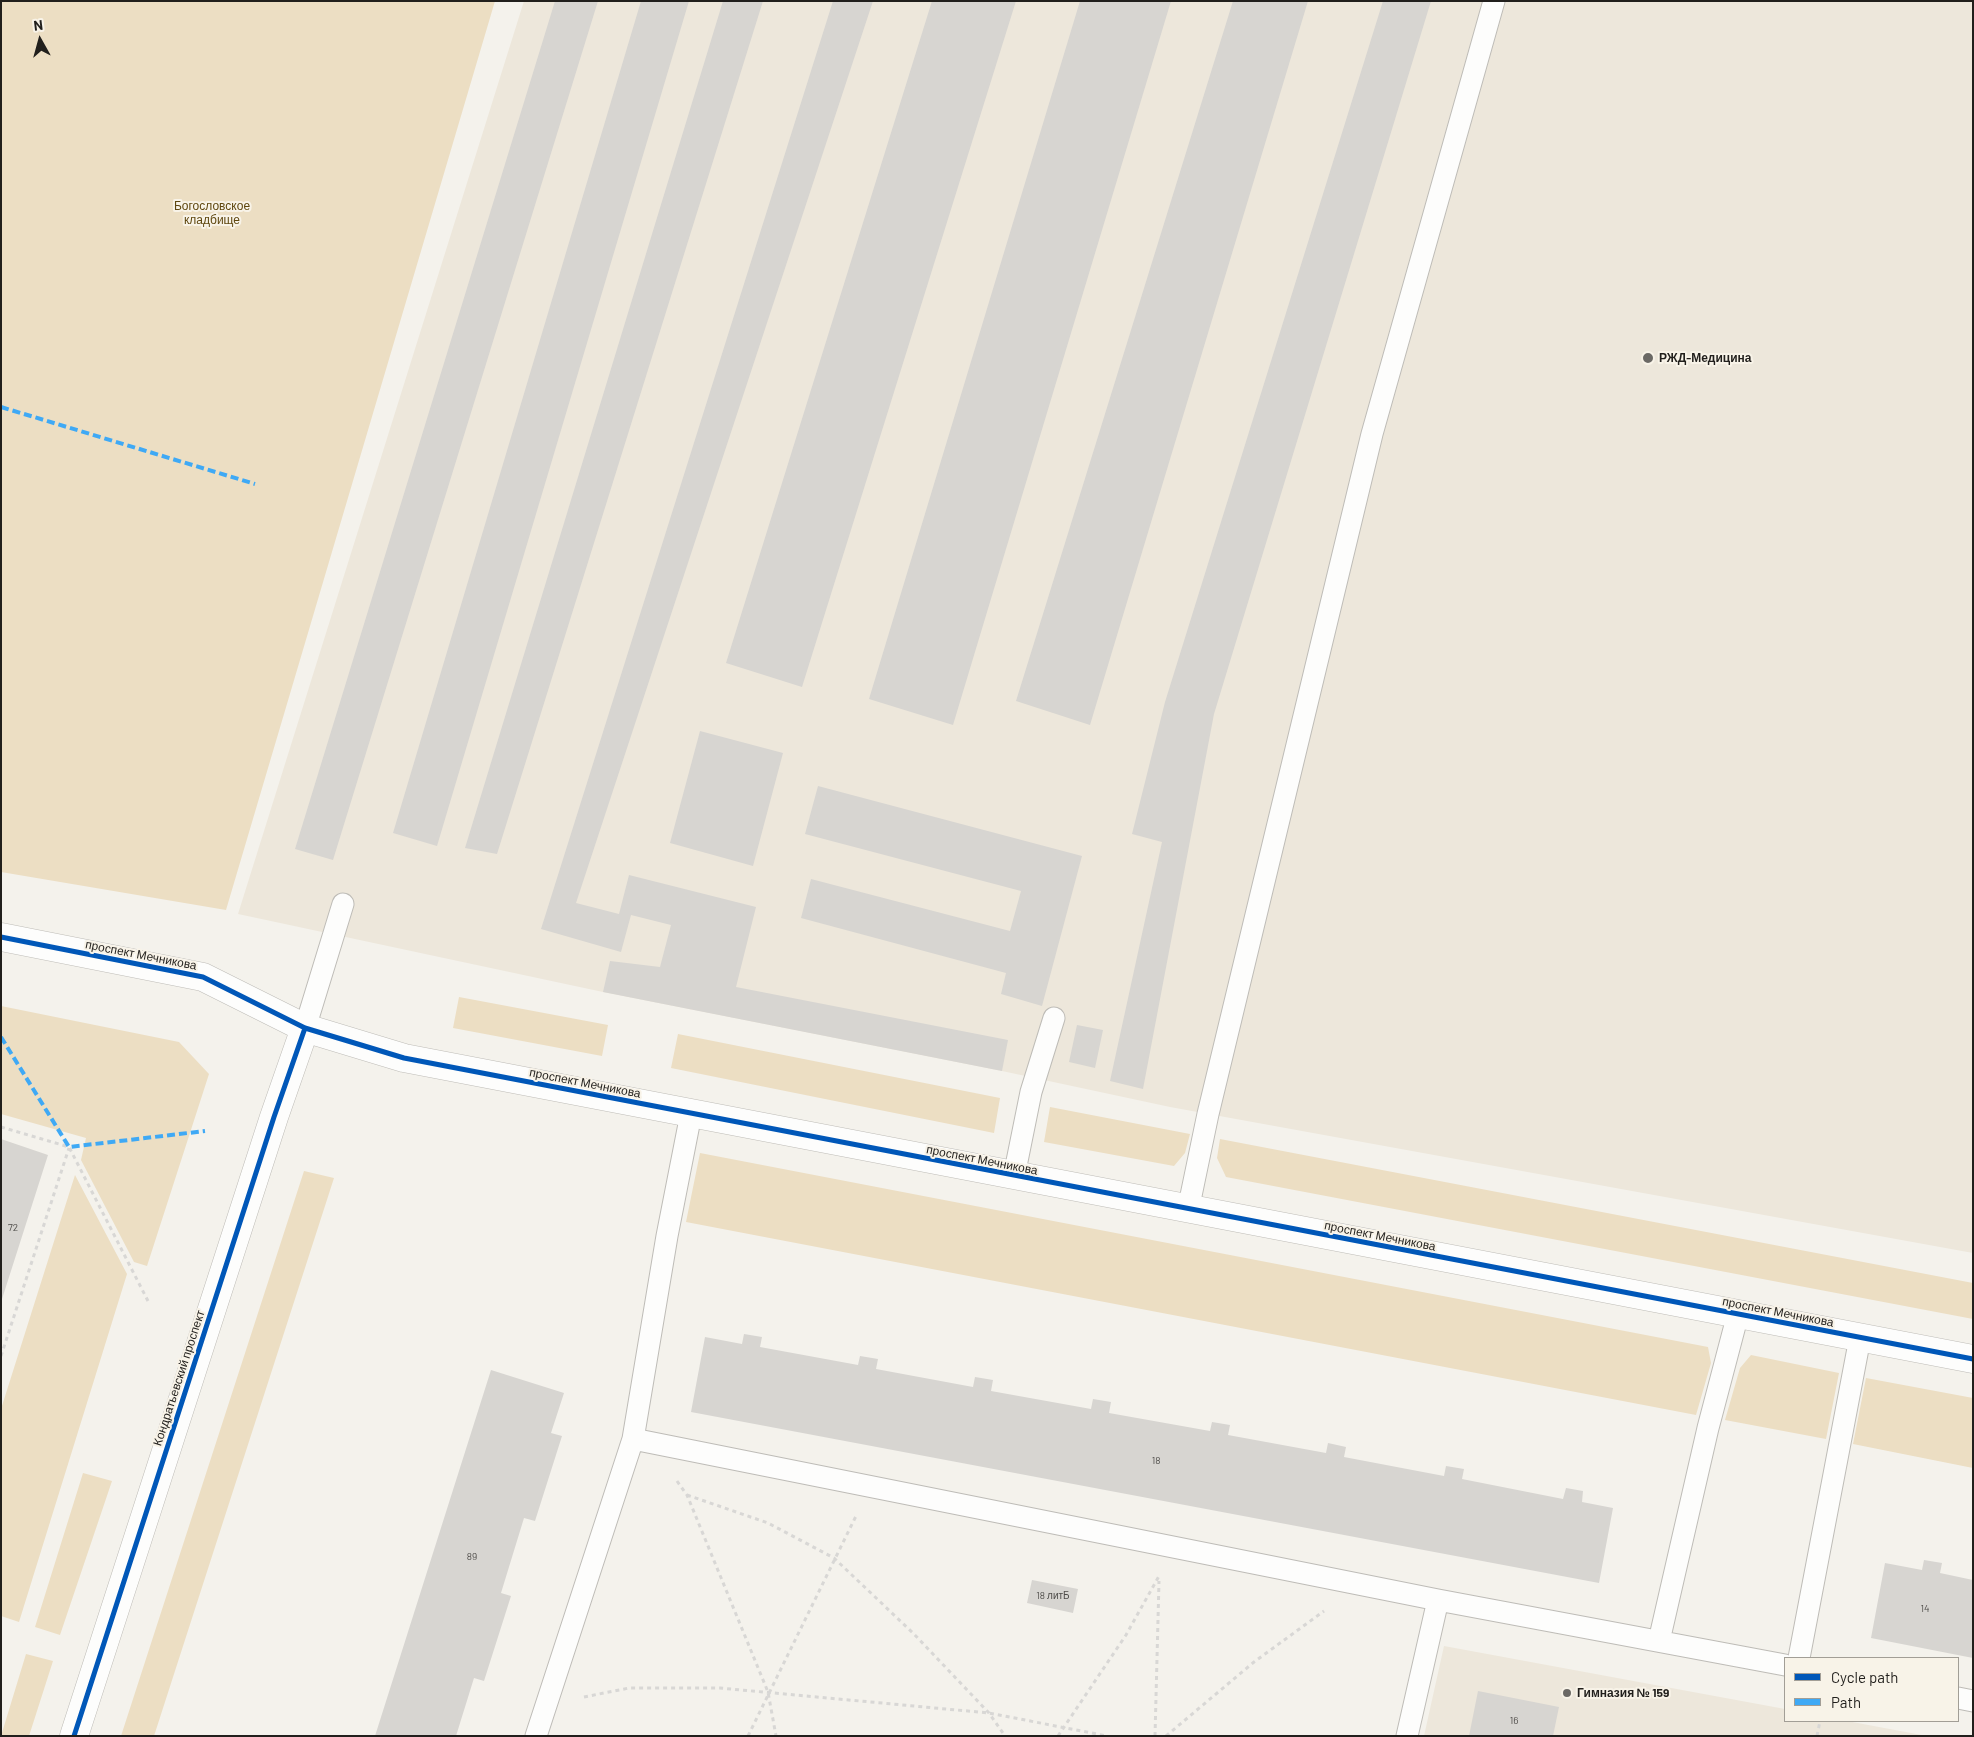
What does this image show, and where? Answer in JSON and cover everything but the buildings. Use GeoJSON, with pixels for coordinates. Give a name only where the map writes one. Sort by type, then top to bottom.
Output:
{"type":"FeatureCollection","features":[{"type":"Feature","properties":{"kind":"street","name":"проспект Мечникова"},"geometry":{"type":"LineString","coordinates":[[1,937],[203,977],[306,1028],[404,1058],[1188,1210],[1973,1359]]}},
{"type":"Feature","properties":{"kind":"street","name":"Кондратьевский проспект"},"geometry":{"type":"LineString","coordinates":[[74,1736],[269,1133],[306,1028]]}},
{"type":"Feature","properties":{"kind":"lane"},"geometry":{"type":"LineString","coordinates":[[1188,1210],[1213,1095],[1372,434],[1494,1]]}},
{"type":"Feature","properties":{"kind":"lane"},"geometry":{"type":"LineString","coordinates":[[306,1028],[342,904]]}},
{"type":"Feature","properties":{"kind":"lane"},"geometry":{"type":"LineString","coordinates":[[1014,1176],[1031,1092],[1054,1018]]}},
{"type":"Feature","properties":{"kind":"lane"},"geometry":{"type":"LineString","coordinates":[[536,1736],[642,1440],[666,1236],[691,1114]]}},
{"type":"Feature","properties":{"kind":"lane"},"geometry":{"type":"LineString","coordinates":[[1658,1641],[1708,1428],[1738,1314]]}},
{"type":"Feature","properties":{"kind":"lane"},"geometry":{"type":"LineString","coordinates":[[1799,1657],[1860,1338]]}},
{"type":"Feature","properties":{"kind":"lane"},"geometry":{"type":"LineString","coordinates":[[642,1440],[1438,1600],[1784,1665]]}},
{"type":"Feature","properties":{"kind":"lane"},"geometry":{"type":"LineString","coordinates":[[1407,1736],[1438,1600]]}},
{"type":"Feature","properties":{"kind":"lane"},"geometry":{"type":"LineString","coordinates":[[1959,1698],[1973,1701]]}},
{"type":"Feature","properties":{"kind":"path"},"geometry":{"type":"LineString","coordinates":[[1,1127],[69,1147],[149,1303]]}},
{"type":"Feature","properties":{"kind":"path"},"geometry":{"type":"LineString","coordinates":[[1,1356],[69,1147]]}},
{"type":"Feature","properties":{"kind":"path"},"geometry":{"type":"LineString","coordinates":[[642,1440],[687,1495],[768,1692],[776,1736]]}},
{"type":"Feature","properties":{"kind":"path"},"geometry":{"type":"LineString","coordinates":[[748,1736],[871,1486]]}},
{"type":"Feature","properties":{"kind":"path"},"geometry":{"type":"LineString","coordinates":[[687,1495],[768,1523],[834,1558],[913,1633],[989,1713],[1005,1736]]}},
{"type":"Feature","properties":{"kind":"path"},"geometry":{"type":"LineString","coordinates":[[1155,1736],[1159,1579],[1167,1545]]}},
{"type":"Feature","properties":{"kind":"path"},"geometry":{"type":"LineString","coordinates":[[1058,1736],[1126,1635],[1159,1579]]}},
{"type":"Feature","properties":{"kind":"path"},"geometry":{"type":"LineString","coordinates":[[1166,1736],[1254,1662],[1361,1584]]}},
{"type":"Feature","properties":{"kind":"path"},"geometry":{"type":"LineString","coordinates":[[546,1704],[629,1688],[720,1688],[989,1713],[1107,1736]]}},
{"type":"Feature","properties":{"kind":"path"},"geometry":{"type":"LineString","coordinates":[[1816,1736],[1820,1722]]}},
{"type":"Feature","properties":{"kind":"shaded area"},"geometry":{"type":"Polygon","coordinates":[[[524,1],[1973,1],[1973,1253],[1170,1107],[1002,1071],[603,992],[238,914],[524,1]]]}},
{"type":"Feature","properties":{"kind":"shaded area","name":"Гимназия № 159"},"geometry":{"type":"Polygon","coordinates":[[[1444,1646],[1784,1709],[1784,1722],[1852,1722],[1927,1736],[1424,1736],[1444,1646]]]}},
{"type":"Feature","properties":{"kind":"green space","name":"Богословское кладбище"},"geometry":{"type":"Polygon","coordinates":[[[1,1],[495,1],[226,910],[1,872],[1,1]]]}},
{"type":"Feature","properties":{"kind":"green space"},"geometry":{"type":"Polygon","coordinates":[[[459,997],[608,1025],[602,1056],[453,1028],[459,997]]]}},
{"type":"Feature","properties":{"kind":"green space"},"geometry":{"type":"Polygon","coordinates":[[[1,1006],[179,1042],[209,1074],[147,1266],[134,1262],[81,1160],[86,1138],[1,1114],[1,1006]]]}},
{"type":"Feature","properties":{"kind":"green space"},"geometry":{"type":"Polygon","coordinates":[[[678,1034],[1000,1098],[994,1133],[671,1068],[678,1034]]]}},
{"type":"Feature","properties":{"kind":"green space"},"geometry":{"type":"Polygon","coordinates":[[[1050,1107],[1190,1134],[1185,1153],[1174,1166],[1044,1142],[1050,1107]]]}},
{"type":"Feature","properties":{"kind":"green space"},"geometry":{"type":"Polygon","coordinates":[[[1220,1139],[1973,1283],[1973,1319],[1226,1177],[1217,1158],[1220,1139]]]}},
{"type":"Feature","properties":{"kind":"green space"},"geometry":{"type":"Polygon","coordinates":[[[700,1153],[1708,1347],[1711,1363],[1696,1415],[686,1222],[700,1153]]]}},
{"type":"Feature","properties":{"kind":"green space"},"geometry":{"type":"Polygon","coordinates":[[[304,1171],[334,1178],[154,1736],[121,1736],[304,1171]]]}},
{"type":"Feature","properties":{"kind":"green space"},"geometry":{"type":"Polygon","coordinates":[[[75,1175],[127,1274],[19,1622],[1,1616],[1,1409],[75,1175]]]}},
{"type":"Feature","properties":{"kind":"green space"},"geometry":{"type":"Polygon","coordinates":[[[1751,1355],[1839,1373],[1826,1439],[1725,1420],[1740,1368],[1751,1355]]]}},
{"type":"Feature","properties":{"kind":"green space"},"geometry":{"type":"Polygon","coordinates":[[[1866,1378],[1973,1398],[1973,1468],[1853,1444],[1866,1378]]]}},
{"type":"Feature","properties":{"kind":"green space"},"geometry":{"type":"Polygon","coordinates":[[[83,1473],[112,1481],[60,1635],[35,1627],[83,1473]]]}},
{"type":"Feature","properties":{"kind":"green space"},"geometry":{"type":"Polygon","coordinates":[[[26,1654],[53,1661],[29,1736],[1,1736],[26,1654]]]}},
{"type":"Feature","properties":{"kind":"marked path"},"geometry":{"type":"LineString","coordinates":[[1,407],[255,484]]}},
{"type":"Feature","properties":{"kind":"marked path"},"geometry":{"type":"LineString","coordinates":[[1,1037],[69,1147],[205,1131]]}},
{"type":"Feature","properties":{"kind":"cycle path"},"geometry":{"type":"LineString","coordinates":[[1,937],[203,977],[305,1028],[404,1058],[1973,1359]]}},
{"type":"Feature","properties":{"kind":"cycle path"},"geometry":{"type":"LineString","coordinates":[[74,1736],[274,1117],[305,1028]]}},
{"type":"Feature","properties":{"kind":"place","name":"РЖД-Медицина"},"geometry":{"type":"Point","coordinates":[1648,358]}},
{"type":"Feature","properties":{"kind":"place","name":"Гимназия № 159"},"geometry":{"type":"Point","coordinates":[1567,1693]}}]}
